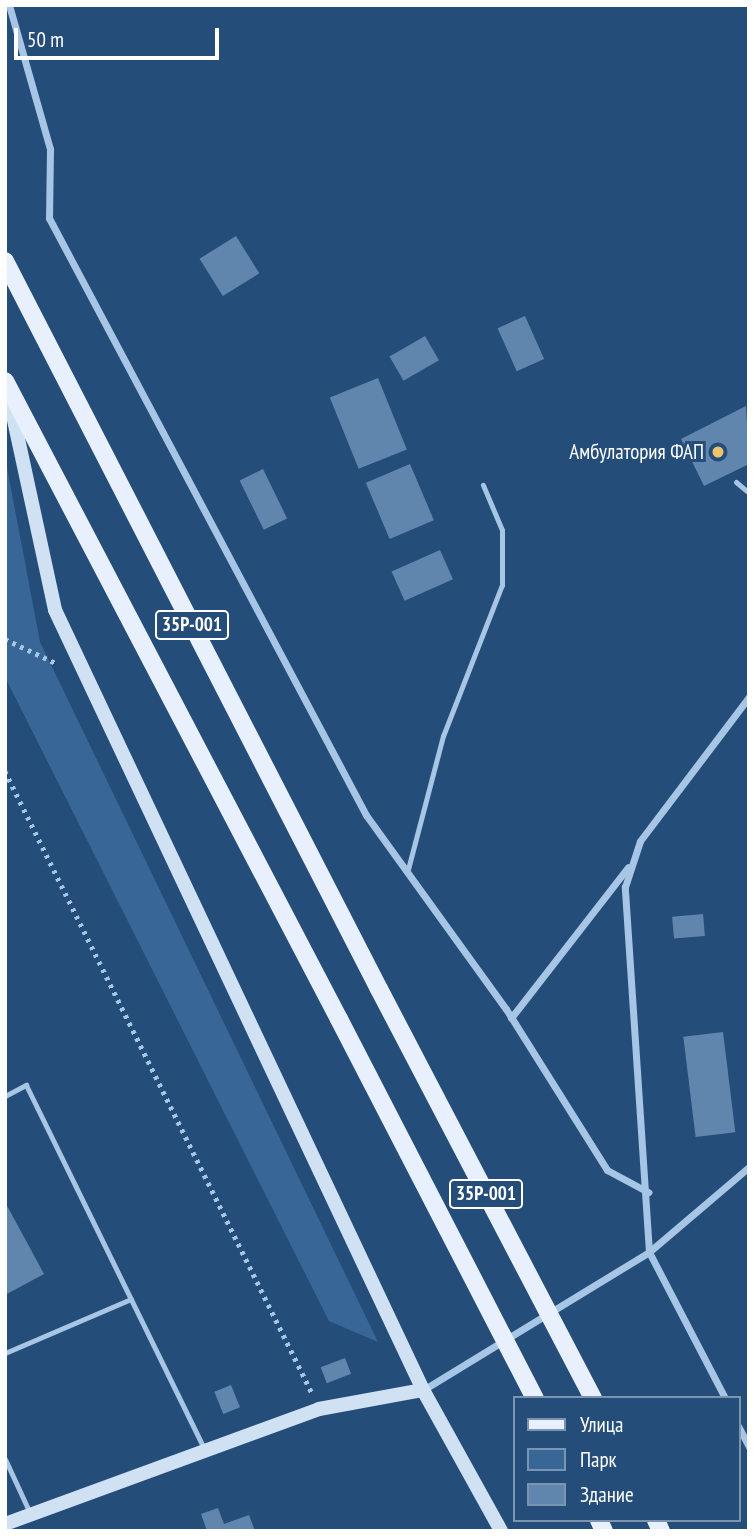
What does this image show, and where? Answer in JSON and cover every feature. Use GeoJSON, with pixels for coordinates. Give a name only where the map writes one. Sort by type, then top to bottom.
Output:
{"type":"FeatureCollection","features":[{"type":"Feature","properties":{"kind":"main road","name":"35Р-001"},"geometry":{"type":"LineString","coordinates":[[5,261],[379,989],[592,1396]]}},
{"type":"Feature","properties":{"kind":"main road","name":"35Р-001"},"geometry":{"type":"LineString","coordinates":[[5,381],[534,1396]]}},
{"type":"Feature","properties":{"kind":"main road"},"geometry":{"type":"LineString","coordinates":[[5,381],[55,610],[423,1390],[501,1531]]}},
{"type":"Feature","properties":{"kind":"main road"},"geometry":{"type":"LineString","coordinates":[[5,1524],[319,1409],[423,1390]]}},
{"type":"Feature","properties":{"kind":"street"},"geometry":{"type":"LineString","coordinates":[[9,5],[50,149],[49,218],[366,815],[511,1018],[607,1170],[648,1192]]}},
{"type":"Feature","properties":{"kind":"street"},"geometry":{"type":"LineString","coordinates":[[723,1396],[649,1252],[648,1192],[625,887],[640,841],[749,697]]}},
{"type":"Feature","properties":{"kind":"street"},"geometry":{"type":"LineString","coordinates":[[511,1018],[631,863]]}},
{"type":"Feature","properties":{"kind":"street"},"geometry":{"type":"LineString","coordinates":[[423,1390],[649,1252],[749,1167]]}},
{"type":"Feature","properties":{"kind":"street"},"geometry":{"type":"LineString","coordinates":[[740,1430],[749,1447]]}},
{"type":"Feature","properties":{"kind":"lane"},"geometry":{"type":"LineString","coordinates":[[736,482],[749,493]]}},
{"type":"Feature","properties":{"kind":"lane"},"geometry":{"type":"LineString","coordinates":[[407,873],[443,736],[502,584],[502,530],[483,485]]}},
{"type":"Feature","properties":{"kind":"lane"},"geometry":{"type":"LineString","coordinates":[[5,1096],[26,1085],[205,1451]]}},
{"type":"Feature","properties":{"kind":"lane"},"geometry":{"type":"LineString","coordinates":[[5,1353],[131,1299]]}},
{"type":"Feature","properties":{"kind":"lane"},"geometry":{"type":"LineString","coordinates":[[5,1459],[31,1514]]}},
{"type":"Feature","properties":{"kind":"path"},"geometry":{"type":"LineString","coordinates":[[5,639],[87,678]]}},
{"type":"Feature","properties":{"kind":"path"},"geometry":{"type":"LineString","coordinates":[[5,771],[319,1409]]}},
{"type":"Feature","properties":{"kind":"green space"},"geometry":{"type":"Polygon","coordinates":[[[5,457],[40,642],[378,1342],[329,1321],[5,677],[5,457]]]}},
{"type":"Feature","properties":{"kind":"building"},"geometry":{"type":"Polygon","coordinates":[[[236,236],[259,273],[223,296],[200,259],[236,236]]]}},
{"type":"Feature","properties":{"kind":"building"},"geometry":{"type":"Polygon","coordinates":[[[525,316],[544,359],[517,371],[498,328],[525,316]]]}},
{"type":"Feature","properties":{"kind":"building"},"geometry":{"type":"Polygon","coordinates":[[[425,336],[439,360],[403,381],[389,356],[425,336]]]}},
{"type":"Feature","properties":{"kind":"building"},"geometry":{"type":"Polygon","coordinates":[[[378,378],[407,449],[359,469],[330,397],[378,378]]]}},
{"type":"Feature","properties":{"kind":"building","name":"Амбулатория ФАП"},"geometry":{"type":"Polygon","coordinates":[[[746,406],[749,464],[704,486],[681,439],[746,406]]]}},
{"type":"Feature","properties":{"kind":"building"},"geometry":{"type":"Polygon","coordinates":[[[410,464],[434,520],[390,539],[366,483],[410,464]]]}},
{"type":"Feature","properties":{"kind":"building"},"geometry":{"type":"Polygon","coordinates":[[[263,469],[287,518],[264,530],[240,480],[263,469]]]}},
{"type":"Feature","properties":{"kind":"building"},"geometry":{"type":"Polygon","coordinates":[[[440,550],[453,579],[405,601],[392,572],[440,550]]]}},
{"type":"Feature","properties":{"kind":"building"},"geometry":{"type":"Polygon","coordinates":[[[703,914],[705,936],[674,939],[672,917],[703,914]]]}},
{"type":"Feature","properties":{"kind":"building"},"geometry":{"type":"Polygon","coordinates":[[[723,1032],[735,1132],[696,1137],[683,1037],[723,1032]]]}},
{"type":"Feature","properties":{"kind":"building"},"geometry":{"type":"Polygon","coordinates":[[[5,1202],[44,1274],[5,1295],[5,1202]]]}},
{"type":"Feature","properties":{"kind":"building"},"geometry":{"type":"Polygon","coordinates":[[[345,1358],[351,1374],[327,1383],[321,1367],[345,1358]]]}},
{"type":"Feature","properties":{"kind":"building"},"geometry":{"type":"Polygon","coordinates":[[[231,1385],[240,1407],[223,1414],[214,1392],[231,1385]]]}},
{"type":"Feature","properties":{"kind":"building"},"geometry":{"type":"Polygon","coordinates":[[[218,1508],[224,1524],[249,1515],[255,1531],[207,1531],[201,1514],[218,1508]]]}},
{"type":"Feature","properties":{"kind":"place","name":"Амбулатория ФАП"},"geometry":{"type":"Point","coordinates":[718,452]}}]}
